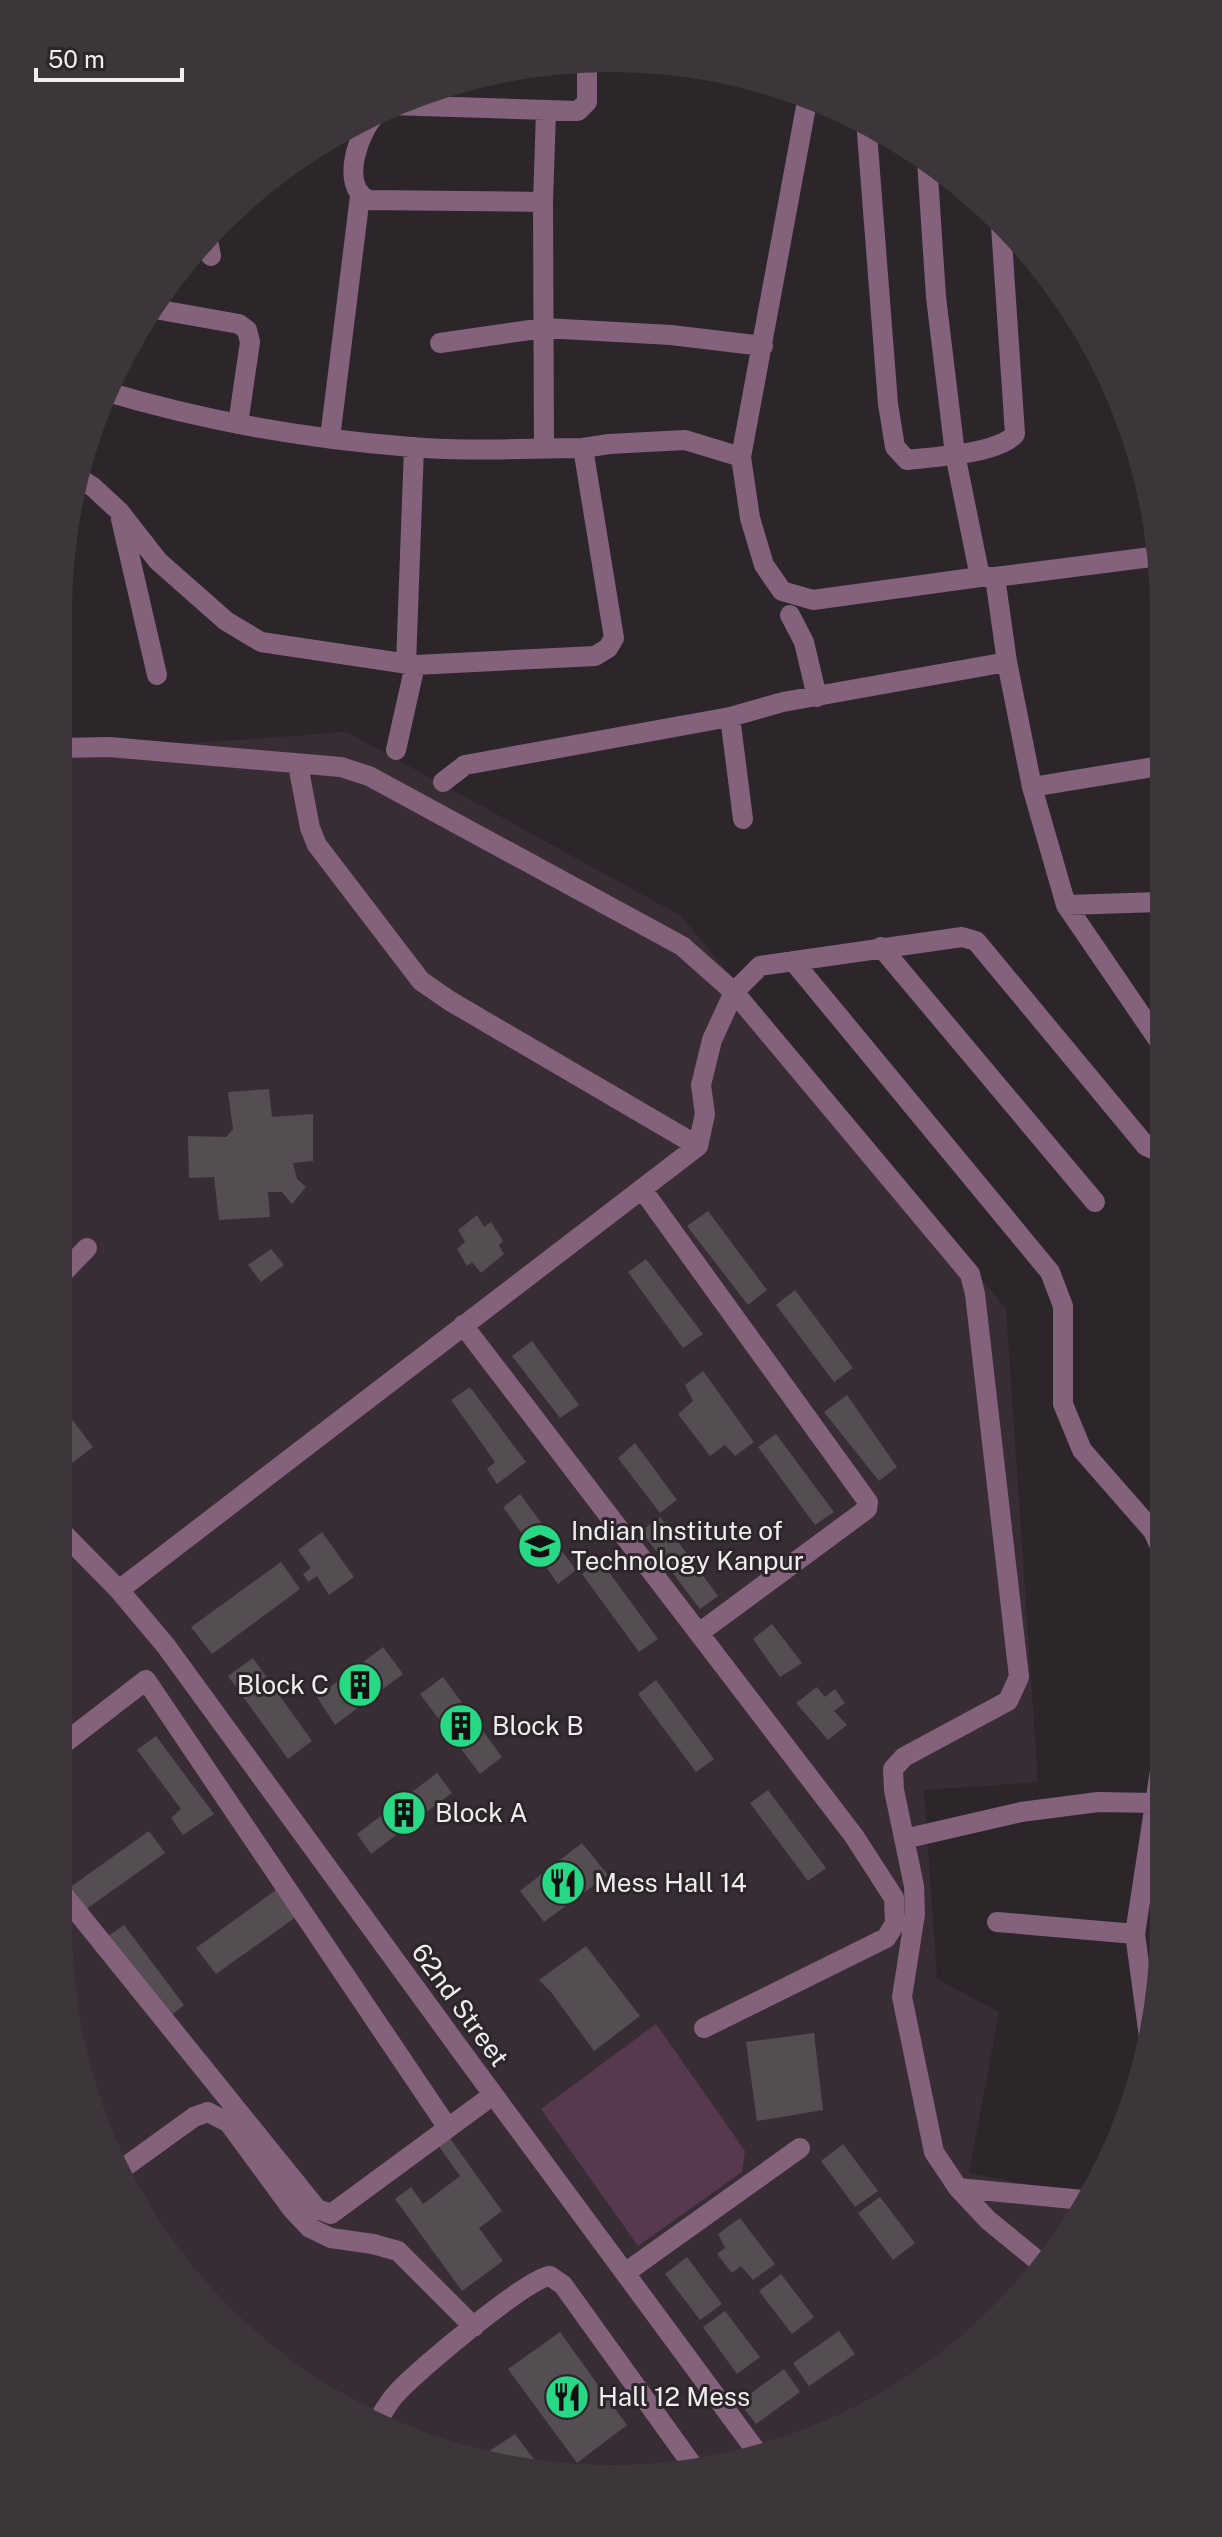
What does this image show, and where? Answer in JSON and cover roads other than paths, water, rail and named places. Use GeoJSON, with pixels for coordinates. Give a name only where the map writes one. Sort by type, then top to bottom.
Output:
{"type":"FeatureCollection","features":[{"type":"Feature","properties":{"kind":"street"},"geometry":{"type":"LineString","coordinates":[[428,105],[578,111],[587,102],[587,73]]}},
{"type":"Feature","properties":{"kind":"street"},"geometry":{"type":"LineString","coordinates":[[806,109],[741,457],[750,518],[764,565],[782,591],[813,600],[1147,557]]}},
{"type":"Feature","properties":{"kind":"street"},"geometry":{"type":"LineString","coordinates":[[544,448],[543,202],[546,112]]}},
{"type":"Feature","properties":{"kind":"street"},"geometry":{"type":"LineString","coordinates":[[363,133],[353,172],[355,190],[368,200],[543,202]]}},
{"type":"Feature","properties":{"kind":"street"},"geometry":{"type":"LineString","coordinates":[[867,137],[883,361],[895,447],[907,460],[1004,443],[1015,434],[1002,241]]}},
{"type":"Feature","properties":{"kind":"street"},"geometry":{"type":"LineString","coordinates":[[928,175],[936,297],[955,454],[988,577],[1032,787],[1066,905],[1150,1028]]}},
{"type":"Feature","properties":{"kind":"street"},"geometry":{"type":"LineString","coordinates":[[330,438],[360,196]]}},
{"type":"Feature","properties":{"kind":"street"},"geometry":{"type":"LineString","coordinates":[[164,311],[239,324],[247,330],[250,342],[238,424]]}},
{"type":"Feature","properties":{"kind":"street"},"geometry":{"type":"LineString","coordinates":[[440,343],[544,328],[671,335],[763,346]]}},
{"type":"Feature","properties":{"kind":"street"},"geometry":{"type":"LineString","coordinates":[[118,395],[238,424],[414,447],[583,448],[685,440],[741,457]]}},
{"type":"Feature","properties":{"kind":"street"},"geometry":{"type":"LineString","coordinates":[[396,750],[410,665],[414,447]]}},
{"type":"Feature","properties":{"kind":"street"},"geometry":{"type":"LineString","coordinates":[[87,483],[119,511],[158,561],[226,621],[261,642],[410,665],[595,656],[608,648],[614,638],[583,448]]}},
{"type":"Feature","properties":{"kind":"street"},"geometry":{"type":"LineString","coordinates":[[119,511],[157,675]]}},
{"type":"Feature","properties":{"kind":"street"},"geometry":{"type":"LineString","coordinates":[[790,615],[804,642],[817,697]]}},
{"type":"Feature","properties":{"kind":"street"},"geometry":{"type":"LineString","coordinates":[[443,782],[465,765],[1007,662]]}},
{"type":"Feature","properties":{"kind":"street"},"geometry":{"type":"LineString","coordinates":[[730,717],[743,819]]}},
{"type":"Feature","properties":{"kind":"street"},"geometry":{"type":"LineString","coordinates":[[72,748],[109,747],[341,767],[369,776],[682,946],[734,992],[970,1274],[1019,1677],[1008,1701],[904,1757],[893,1769],[894,1790],[914,1886],[915,1914],[902,1997],[934,2152],[958,2188],[988,2220],[1035,2259]]}},
{"type":"Feature","properties":{"kind":"street"},"geometry":{"type":"LineString","coordinates":[[298,765],[310,828],[317,845],[421,981],[698,1146]]}},
{"type":"Feature","properties":{"kind":"street"},"geometry":{"type":"LineString","coordinates":[[1032,787],[1150,768]]}},
{"type":"Feature","properties":{"kind":"street"},"geometry":{"type":"LineString","coordinates":[[1066,905],[1150,902]]}},
{"type":"Feature","properties":{"kind":"street"},"geometry":{"type":"LineString","coordinates":[[119,1590],[698,1146],[705,1114],[701,1085],[712,1040],[734,992],[760,965],[962,937],[976,941],[1150,1148]]}},
{"type":"Feature","properties":{"kind":"street"},"geometry":{"type":"LineString","coordinates":[[881,947],[1095,1202]]}},
{"type":"Feature","properties":{"kind":"street"},"geometry":{"type":"LineString","coordinates":[[793,961],[1050,1272],[1063,1306],[1063,1404],[1082,1450],[1150,1528]]}},
{"type":"Feature","properties":{"kind":"street"},"geometry":{"type":"LineString","coordinates":[[642,1189],[868,1502],[867,1509],[699,1633]]}},
{"type":"Feature","properties":{"kind":"street"},"geometry":{"type":"LineString","coordinates":[[72,1264],[87,1248]]}},
{"type":"Feature","properties":{"kind":"street"},"geometry":{"type":"LineString","coordinates":[[463,1325],[854,1836],[894,1898],[895,1924],[886,1938],[704,2028]]}},
{"type":"Feature","properties":{"kind":"street","name":"62nd Street"},"geometry":{"type":"LineString","coordinates":[[72,1542],[119,1590],[166,1646],[753,2446]]}},
{"type":"Feature","properties":{"kind":"street"},"geometry":{"type":"LineString","coordinates":[[72,1737],[146,1680],[448,2128]]}},
{"type":"Feature","properties":{"kind":"street"},"geometry":{"type":"LineString","coordinates":[[904,1839],[1021,1812],[1098,1802],[1150,1808]]}},
{"type":"Feature","properties":{"kind":"street"},"geometry":{"type":"LineString","coordinates":[[1144,2002],[1135,1934],[1150,1870]]}},
{"type":"Feature","properties":{"kind":"street"},"geometry":{"type":"LineString","coordinates":[[72,1905],[317,2209],[331,2214],[493,2095]]}},
{"type":"Feature","properties":{"kind":"street"},"geometry":{"type":"LineString","coordinates":[[997,1922],[1135,1934]]}},
{"type":"Feature","properties":{"kind":"street"},"geometry":{"type":"LineString","coordinates":[[128,2164],[194,2117],[208,2112],[229,2123],[292,2209],[310,2228],[331,2238],[398,2251],[474,2327]]}},
{"type":"Feature","properties":{"kind":"street"},"geometry":{"type":"LineString","coordinates":[[625,2273],[800,2148]]}},
{"type":"Feature","properties":{"kind":"street"},"geometry":{"type":"LineString","coordinates":[[958,2188],[1076,2199]]}},
{"type":"Feature","properties":{"kind":"street"},"geometry":{"type":"LineString","coordinates":[[383,2414],[396,2393],[474,2327],[535,2280],[550,2276],[563,2285],[688,2459]]}},
{"type":"Feature","properties":{"kind":"place","name":"Indian Institute of Technology Kanpur"},"geometry":{"type":"Point","coordinates":[540,1546]}},
{"type":"Feature","properties":{"kind":"place","name":"Block C"},"geometry":{"type":"Point","coordinates":[360,1685]}},
{"type":"Feature","properties":{"kind":"place","name":"Block B"},"geometry":{"type":"Point","coordinates":[461,1726]}},
{"type":"Feature","properties":{"kind":"place","name":"Block A"},"geometry":{"type":"Point","coordinates":[404,1813]}},
{"type":"Feature","properties":{"kind":"place","name":"Mess Hall 14"},"geometry":{"type":"Point","coordinates":[563,1883]}},
{"type":"Feature","properties":{"kind":"place","name":"Hall 12 Mess"},"geometry":{"type":"Point","coordinates":[567,2397]}}]}
